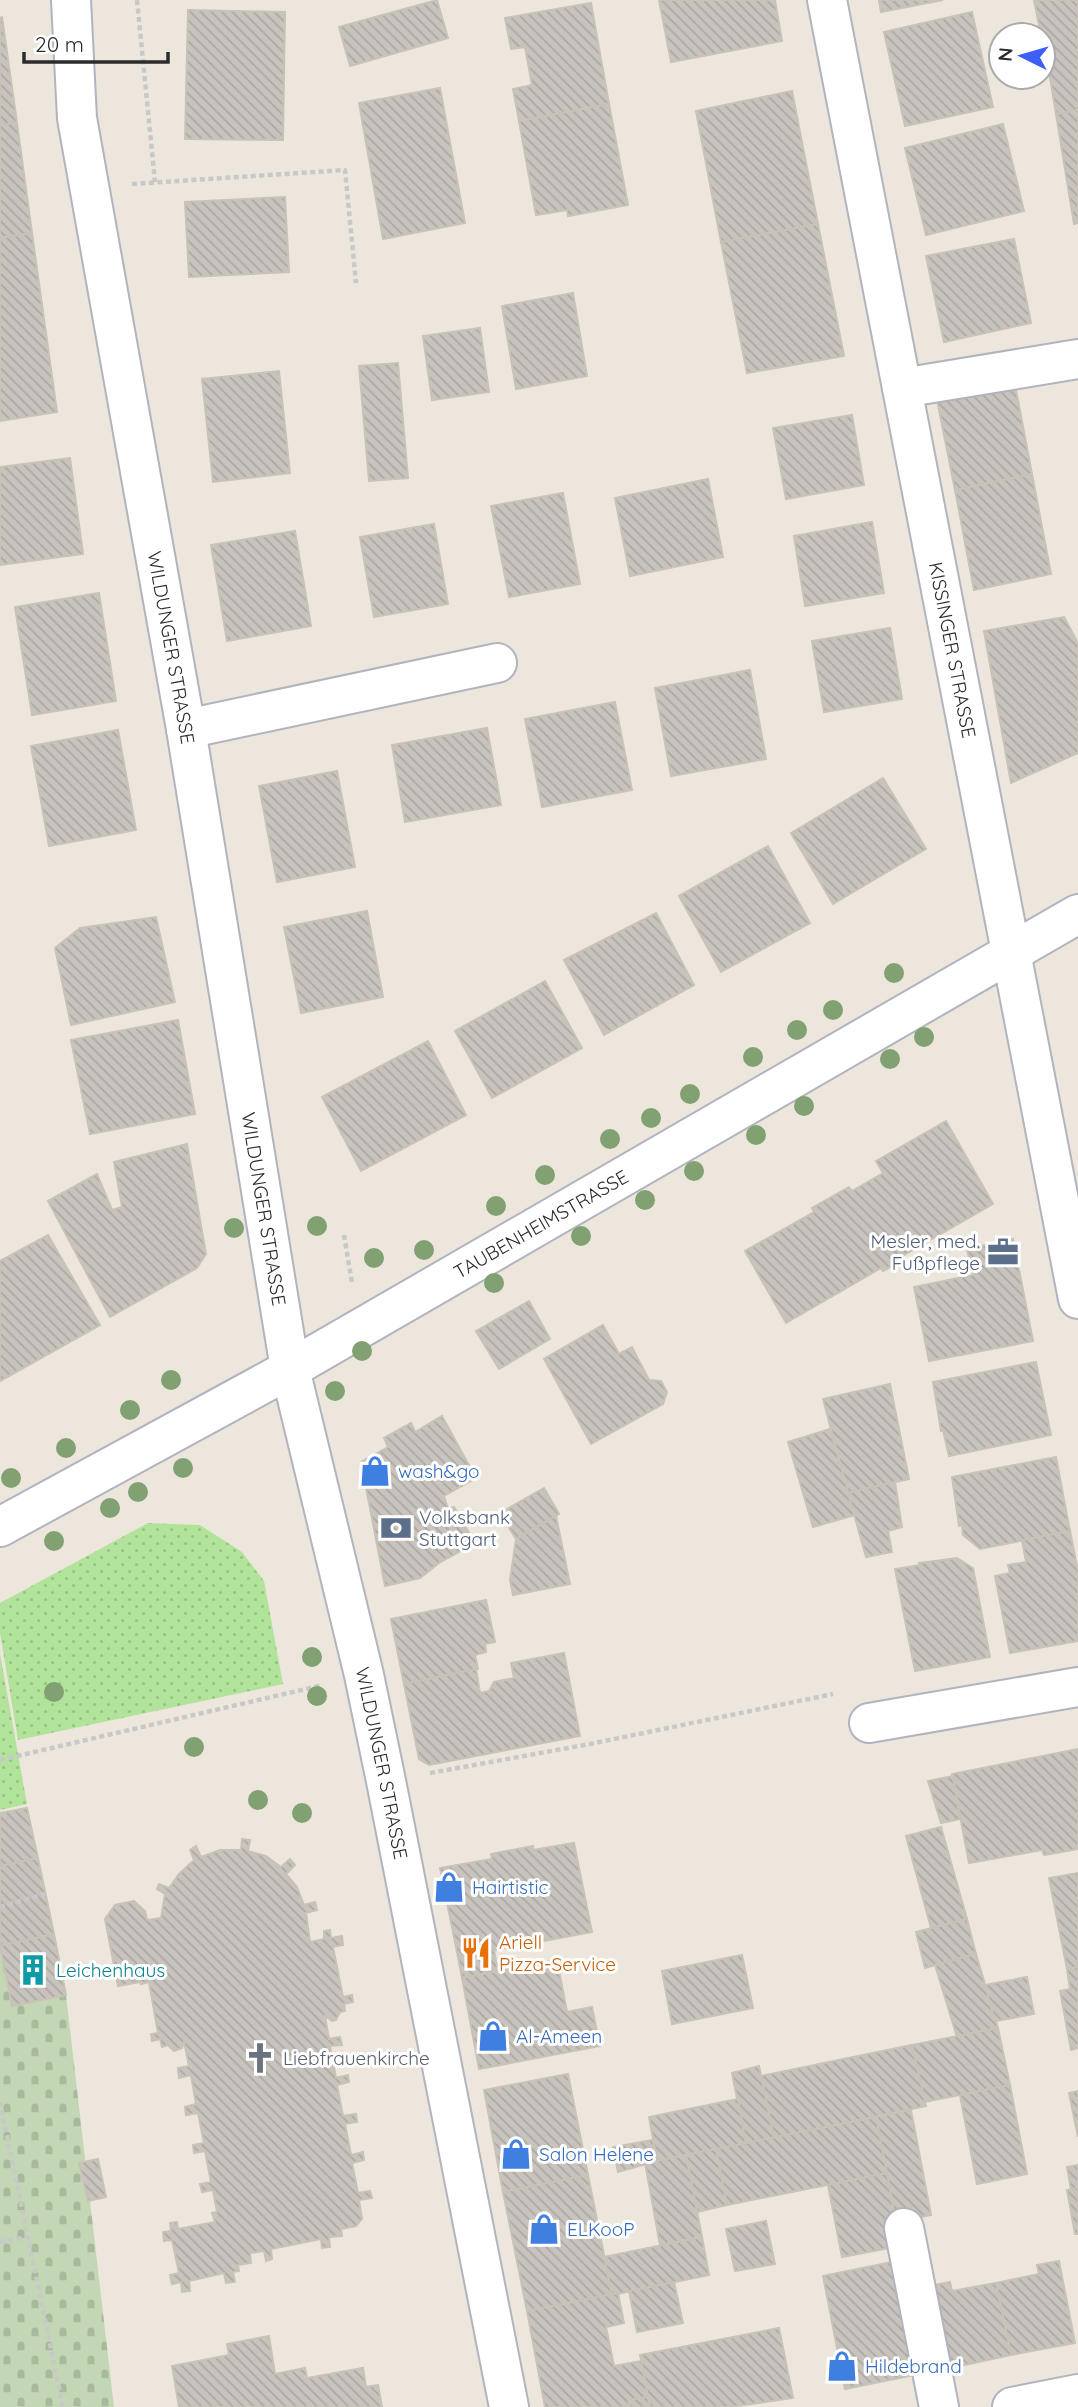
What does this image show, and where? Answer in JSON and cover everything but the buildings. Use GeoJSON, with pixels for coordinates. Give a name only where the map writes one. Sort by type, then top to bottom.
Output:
{"type":"FeatureCollection","features":[{"type":"Feature","properties":{"kind":"street","name":"WILDUNGER STRASSE"},"geometry":{"type":"LineString","coordinates":[[71,0],[77,118],[186,729],[290,1369],[364,1675],[509,2407]]}},
{"type":"Feature","properties":{"kind":"street","name":"KISSINGER STRASSE"},"geometry":{"type":"LineString","coordinates":[[827,0],[1078,1299]]}},
{"type":"Feature","properties":{"kind":"street"},"geometry":{"type":"LineString","coordinates":[[902,388],[1078,359]]}},
{"type":"Feature","properties":{"kind":"street"},"geometry":{"type":"LineString","coordinates":[[186,729],[497,663]]}},
{"type":"Feature","properties":{"kind":"street","name":"TAUBENHEIMSTRASSE"},"geometry":{"type":"LineString","coordinates":[[0,1527],[290,1369],[1078,914]]}},
{"type":"Feature","properties":{"kind":"street"},"geometry":{"type":"LineString","coordinates":[[869,1723],[1078,1687]]}},
{"type":"Feature","properties":{"kind":"street"},"geometry":{"type":"LineString","coordinates":[[904,2228],[939,2407]]}},
{"type":"Feature","properties":{"kind":"street"},"geometry":{"type":"LineString","coordinates":[[1012,2407],[1078,2394]]}},
{"type":"Feature","properties":{"kind":"path"},"geometry":{"type":"LineString","coordinates":[[137,0],[155,182]]}},
{"type":"Feature","properties":{"kind":"path"},"geometry":{"type":"LineString","coordinates":[[89,187],[345,170],[356,283]]}},
{"type":"Feature","properties":{"kind":"path"},"geometry":{"type":"LineString","coordinates":[[0,1760],[364,1675]]}},
{"type":"Feature","properties":{"kind":"path"},"geometry":{"type":"LineString","coordinates":[[386,1781],[590,1744],[843,1693],[869,1723]]}},
{"type":"Feature","properties":{"kind":"path"},"geometry":{"type":"LineString","coordinates":[[0,1907],[46,1894]]}},
{"type":"Feature","properties":{"kind":"path"},"geometry":{"type":"LineString","coordinates":[[0,2102],[63,2407]]}},
{"type":"Feature","properties":{"kind":"path"},"geometry":{"type":"LineString","coordinates":[[0,2242],[27,2237]]}},
{"type":"Feature","properties":{"kind":"green space"},"geometry":{"type":"Polygon","coordinates":[[[148,1523],[200,1525],[242,1552],[264,1581],[283,1684],[18,1740],[0,1633],[0,1603],[148,1523]]]}},
{"type":"Feature","properties":{"kind":"green space"},"geometry":{"type":"Polygon","coordinates":[[[0,1654],[27,1804],[0,1810],[0,1654]]]}},
{"type":"Feature","properties":{"kind":"green space"},"geometry":{"type":"Polygon","coordinates":[[[27,1808],[66,1995],[114,2407],[0,2407],[0,1813],[27,1808]]]}},
{"type":"Feature","properties":{"kind":"place","name":"Mesler, med. Fußpflege"},"geometry":{"type":"Point","coordinates":[1003,1252]}},
{"type":"Feature","properties":{"kind":"place","name":"wash&go"},"geometry":{"type":"Point","coordinates":[375,1471]}},
{"type":"Feature","properties":{"kind":"place","name":"Volksbank Stuttgart"},"geometry":{"type":"Point","coordinates":[396,1528]}},
{"type":"Feature","properties":{"kind":"place","name":"Hairtistic"},"geometry":{"type":"Point","coordinates":[449,1887]}},
{"type":"Feature","properties":{"kind":"place","name":"Ariell Pizza-Service"},"geometry":{"type":"Point","coordinates":[476,1953]}},
{"type":"Feature","properties":{"kind":"place","name":"Leichenhaus"},"geometry":{"type":"Point","coordinates":[33,1970]}},
{"type":"Feature","properties":{"kind":"place","name":"Al-Ameen"},"geometry":{"type":"Point","coordinates":[493,2036]}},
{"type":"Feature","properties":{"kind":"place","name":"Liebfrauenkirche"},"geometry":{"type":"Point","coordinates":[260,2058]}},
{"type":"Feature","properties":{"kind":"place","name":"Salon Helene"},"geometry":{"type":"Point","coordinates":[516,2154]}},
{"type":"Feature","properties":{"kind":"place","name":"ELKooP"},"geometry":{"type":"Point","coordinates":[544,2229]}},
{"type":"Feature","properties":{"kind":"place","name":"Hildebrand"},"geometry":{"type":"Point","coordinates":[842,2366]}}]}
